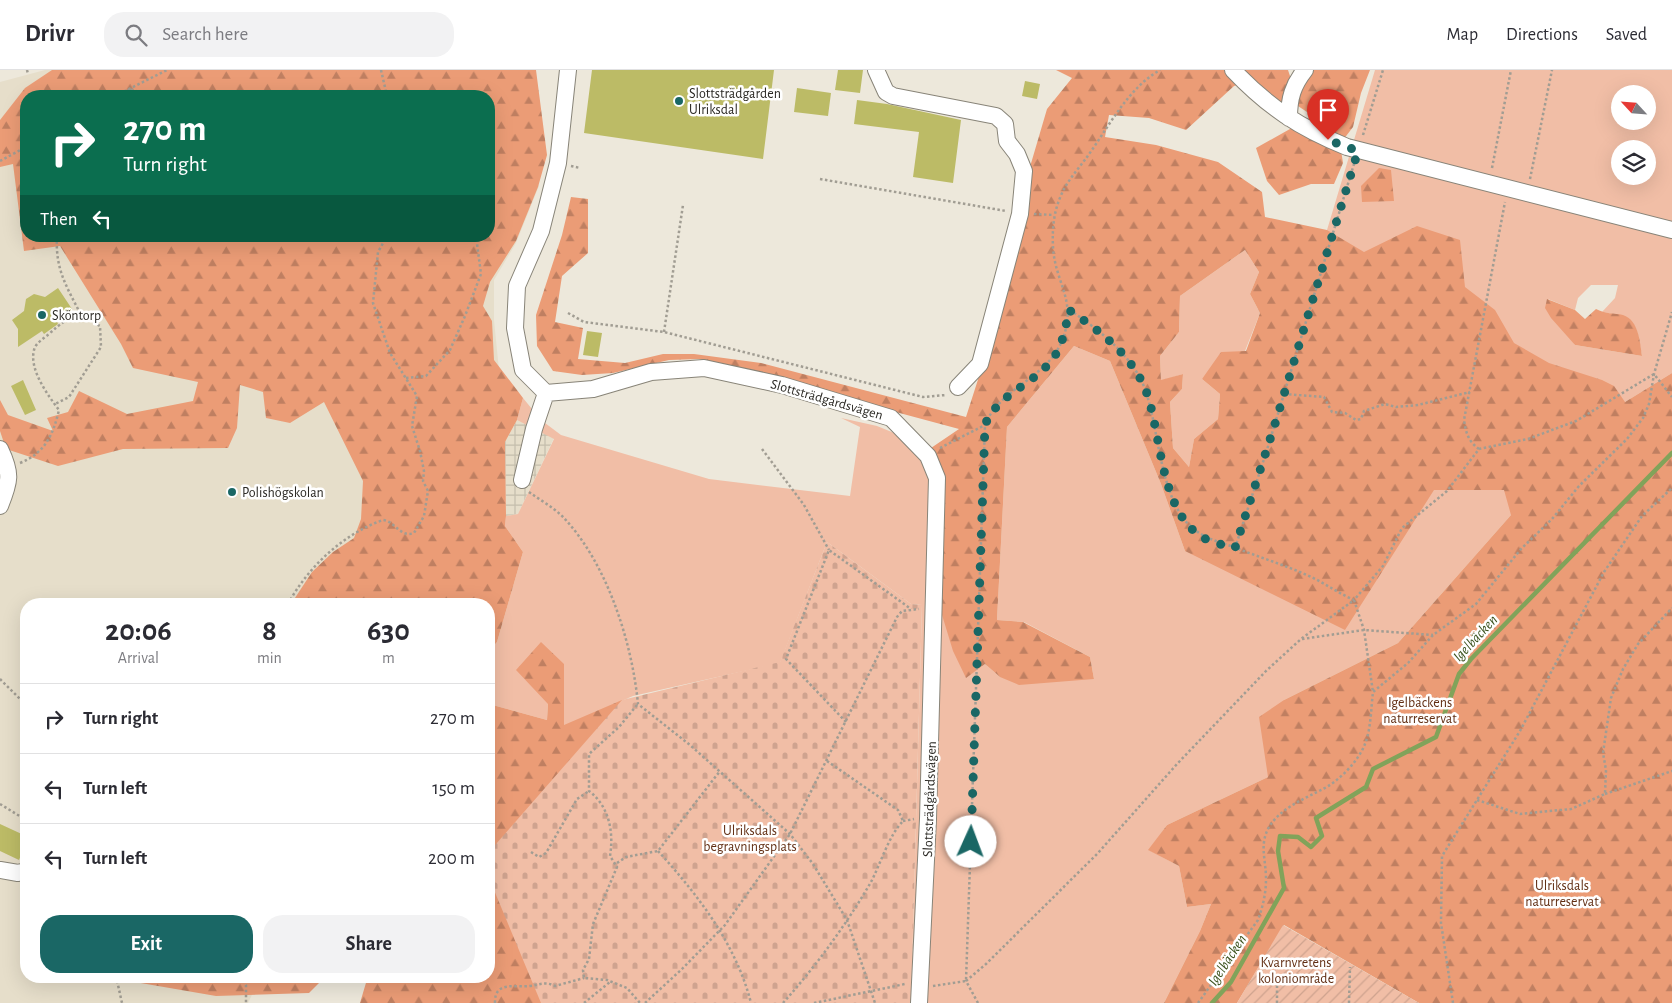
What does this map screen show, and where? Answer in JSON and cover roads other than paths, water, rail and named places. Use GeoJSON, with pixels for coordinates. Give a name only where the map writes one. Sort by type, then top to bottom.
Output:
{"type":"FeatureCollection","features":[{"type":"Feature","properties":{"kind":"street"},"geometry":{"type":"LineString","coordinates":[[522,480],[534,429],[546,393],[523,370],[515,328],[516,286],[541,231],[560,148],[568,70]]}},
{"type":"Feature","properties":{"kind":"street"},"geometry":{"type":"LineString","coordinates":[[876,70],[886,92],[893,96],[996,116],[1005,124],[1007,142],[1017,154],[1024,171],[1020,214],[980,364],[958,387]]}},
{"type":"Feature","properties":{"kind":"street"},"geometry":{"type":"LineString","coordinates":[[1233,70],[1265,102],[1289,118],[1312,132],[1358,151],[1672,230]]}},
{"type":"Feature","properties":{"kind":"street"},"geometry":{"type":"LineString","coordinates":[[1289,118],[1289,97],[1305,70]]}},
{"type":"Feature","properties":{"kind":"street","name":"Slottsträdgårdsvägen"},"geometry":{"type":"LineString","coordinates":[[546,393],[593,389],[651,372],[704,368],[782,385],[892,418],[928,456],[937,478],[935,610],[919,1003]]}},
{"type":"Feature","properties":{"kind":"street"},"geometry":{"type":"LineString","coordinates":[[0,449],[9,467],[8,488],[0,506]]}},
{"type":"Feature","properties":{"kind":"street"},"geometry":{"type":"LineString","coordinates":[[0,870],[20,873]]}},
{"type":"Feature","properties":{"kind":"waterway","name":"Igelbäcken"},"geometry":{"type":"LineString","coordinates":[[1212,1003],[1231,982],[1284,888],[1278,851],[1280,836],[1298,837],[1311,847],[1322,836],[1316,818],[1366,787],[1373,769],[1436,737],[1459,674],[1471,659],[1672,453]]}},
{"type":"Feature","properties":{"kind":"place","name":"Slottsträdgården Ulriksdal"},"geometry":{"type":"Point","coordinates":[679,101]}},
{"type":"Feature","properties":{"kind":"place","name":"Sköntorp"},"geometry":{"type":"Point","coordinates":[42,315]}},
{"type":"Feature","properties":{"kind":"place","name":"Polishögskolan"},"geometry":{"type":"Point","coordinates":[232,492]}},
{"type":"Feature","properties":{"kind":"park label","name":"Igelbäckens naturreservat"},"geometry":{"type":"Point","coordinates":[1420,710]}},
{"type":"Feature","properties":{"kind":"park label","name":"Ulriksdals begravningsplats"},"geometry":{"type":"Point","coordinates":[750,838]}},
{"type":"Feature","properties":{"kind":"park label","name":"Ulriksdals naturreservat"},"geometry":{"type":"Point","coordinates":[1562,894]}},
{"type":"Feature","properties":{"kind":"park label","name":"Kvarnvretens koloniområde"},"geometry":{"type":"Point","coordinates":[1296,970]}}]}
